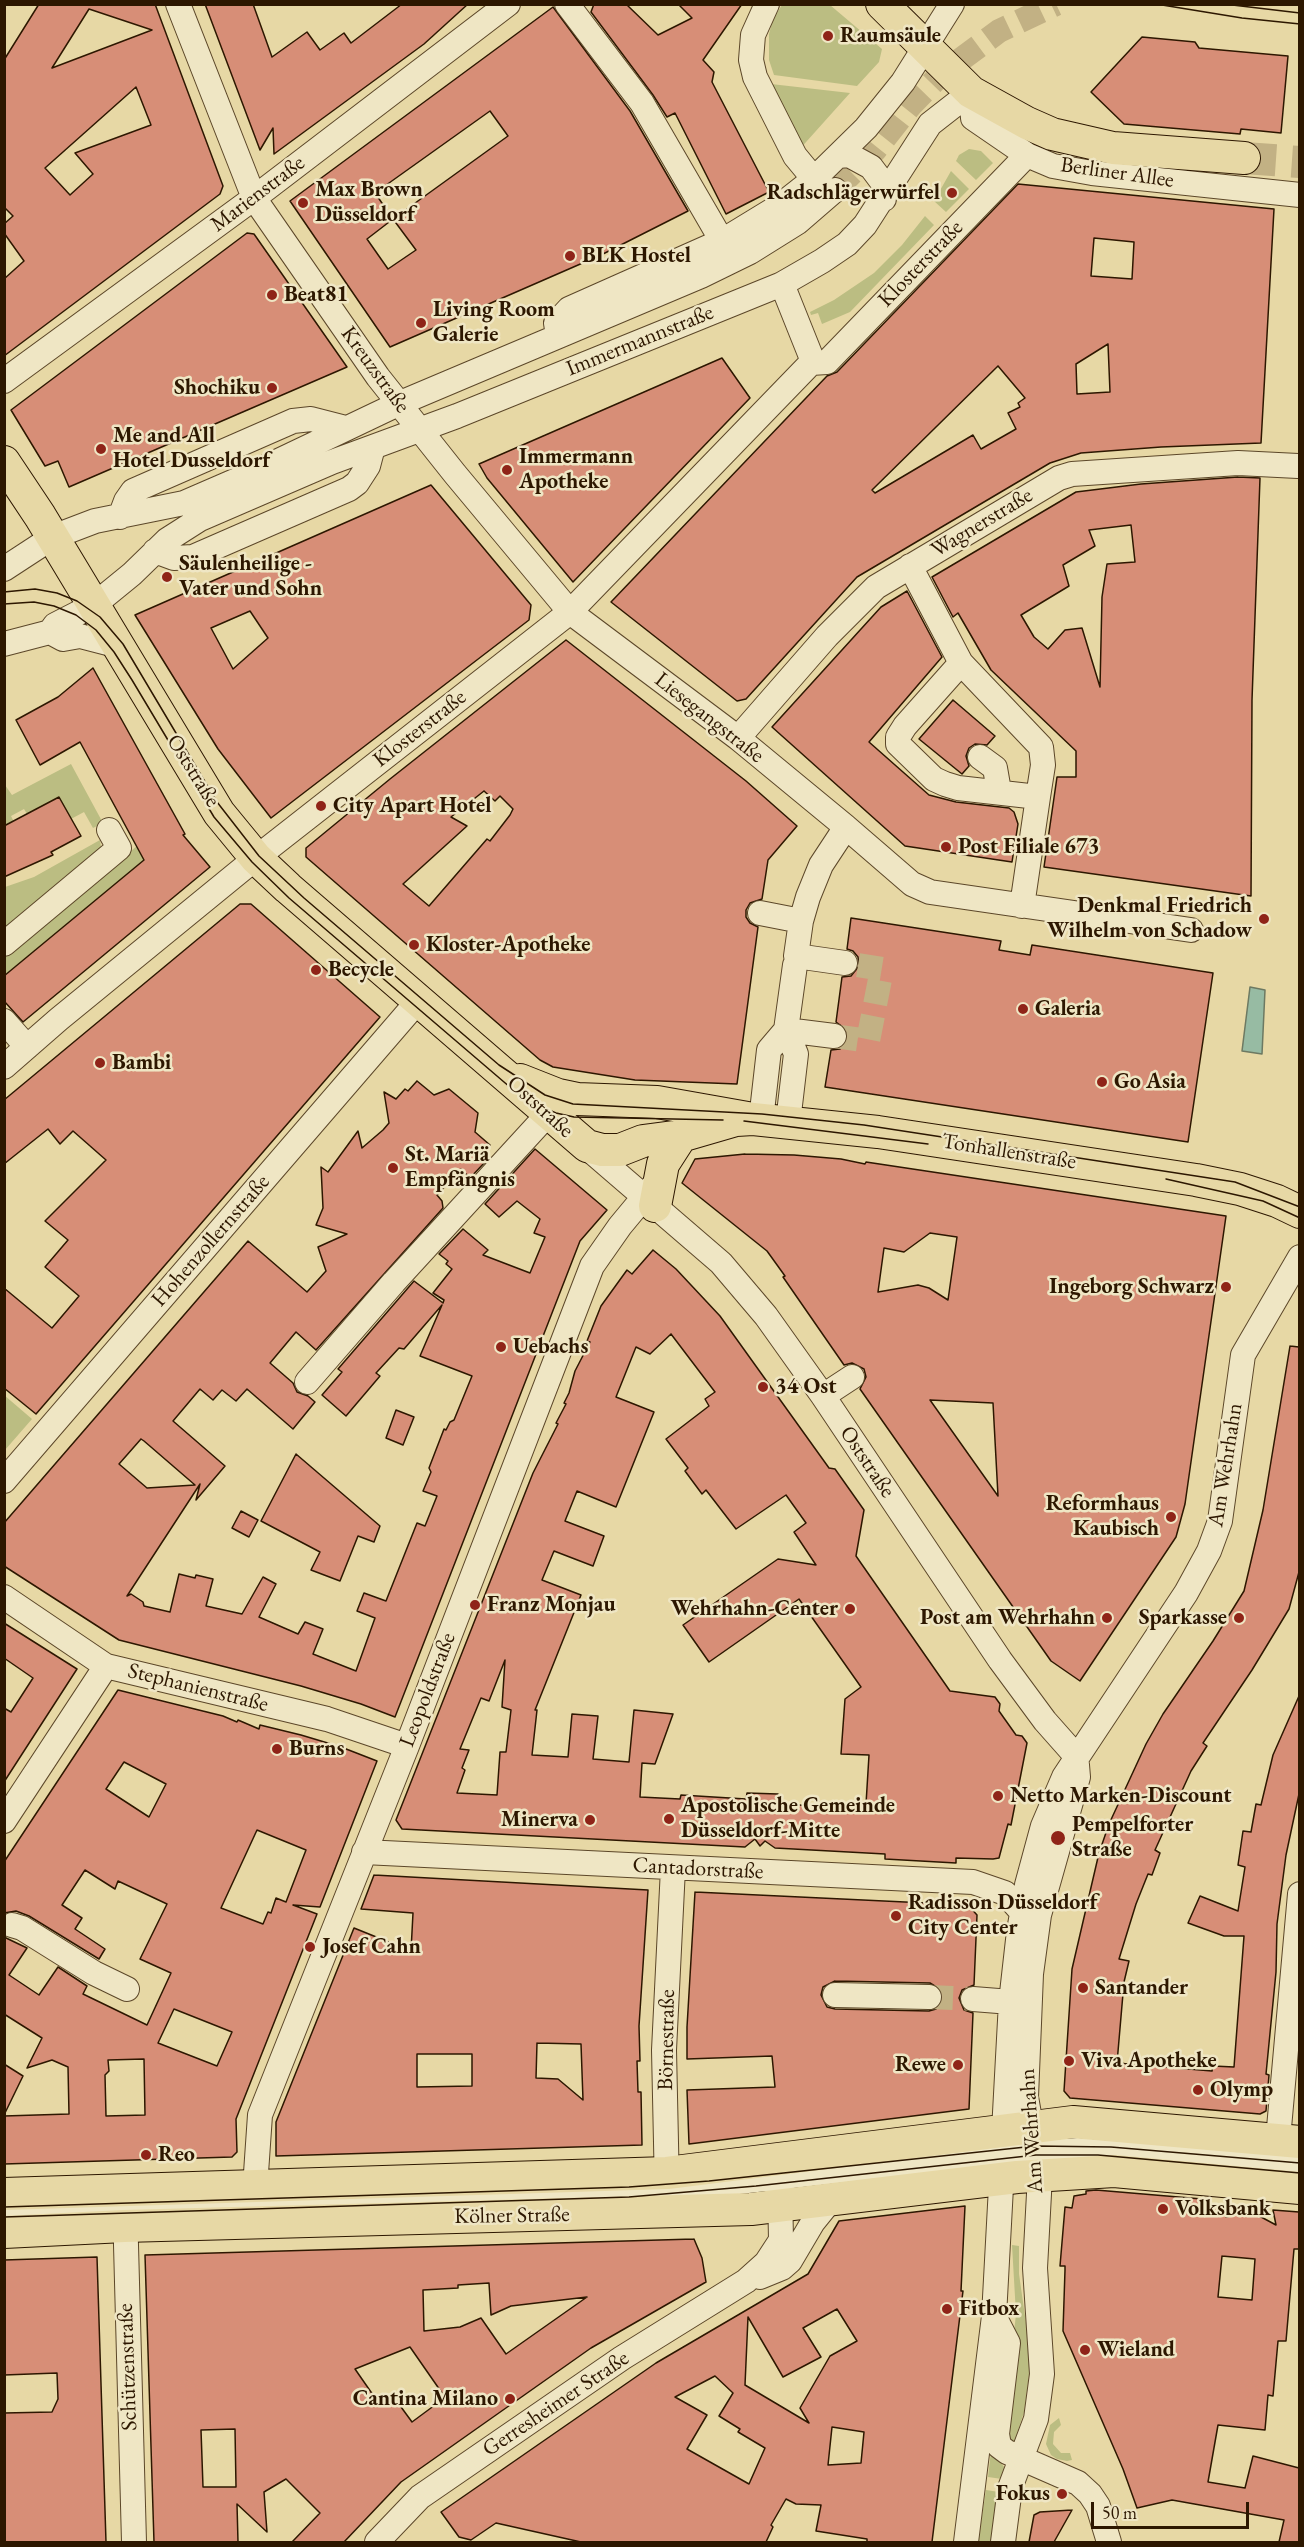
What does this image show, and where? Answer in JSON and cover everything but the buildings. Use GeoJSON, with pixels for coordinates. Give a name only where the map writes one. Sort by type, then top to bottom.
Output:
{"type":"FeatureCollection","features":[{"type":"Feature","properties":{"kind":"main road","name":"Berliner Allee"},"geometry":{"type":"LineString","coordinates":[[882,4],[971,92],[1027,123],[1077,141],[1152,153],[1244,158]]}},
{"type":"Feature","properties":{"kind":"main road","name":"Oststraße"},"geometry":{"type":"LineString","coordinates":[[4,462],[53,537],[219,813],[256,858],[581,1143]]}},
{"type":"Feature","properties":{"kind":"main road","name":"Tonhallenstraße"},"geometry":{"type":"LineString","coordinates":[[500,1071],[550,1092],[577,1099],[657,1102],[768,1121]]}},
{"type":"Feature","properties":{"kind":"main road","name":"Tonhallenstraße"},"geometry":{"type":"LineString","coordinates":[[581,1143],[597,1149],[614,1150],[630,1148],[643,1141],[681,1136],[736,1120],[768,1121],[878,1132],[1196,1180],[1230,1186],[1282,1204]]}},
{"type":"Feature","properties":{"kind":"main road"},"geometry":{"type":"LineString","coordinates":[[653,1194],[665,1160],[681,1136]]}},
{"type":"Feature","properties":{"kind":"main road"},"geometry":{"type":"LineString","coordinates":[[1019,2154],[1080,2122],[1294,2162]]}},
{"type":"Feature","properties":{"kind":"main road","name":"Kölner Straße"},"geometry":{"type":"LineString","coordinates":[[667,2192],[868,2149],[1019,2154]]}},
{"type":"Feature","properties":{"kind":"main road"},"geometry":{"type":"LineString","coordinates":[[1019,2154],[1114,2171],[1294,2162]]}},
{"type":"Feature","properties":{"kind":"main road","name":"Kölner Straße"},"geometry":{"type":"LineString","coordinates":[[4,2194],[125,2208],[667,2192],[784,2192],[830,2201],[1019,2154]]}},
{"type":"Feature","properties":{"kind":"main road","name":"Kölner Straße"},"geometry":{"type":"LineString","coordinates":[[4,2232],[125,2208]]}},
{"type":"Feature","properties":{"kind":"street","name":"Kreuzstraße"},"geometry":{"type":"LineString","coordinates":[[178,4],[254,198],[398,404],[570,612]]}},
{"type":"Feature","properties":{"kind":"street","name":"Marienstraße"},"geometry":{"type":"LineString","coordinates":[[4,381],[254,198],[508,4]]}},
{"type":"Feature","properties":{"kind":"street"},"geometry":{"type":"LineString","coordinates":[[567,4],[642,103],[722,241]]}},
{"type":"Feature","properties":{"kind":"street"},"geometry":{"type":"LineString","coordinates":[[767,4],[753,35],[753,68],[761,91],[795,156],[824,185]]}},
{"type":"Feature","properties":{"kind":"street","name":"Immermannstraße"},"geometry":{"type":"LineString","coordinates":[[4,569],[53,537],[95,522],[184,503],[251,474],[398,404],[701,276],[750,252],[798,222],[824,185],[838,156],[893,95],[926,49],[952,4]]}},
{"type":"Feature","properties":{"kind":"street","name":"Immermannstraße"},"geometry":{"type":"LineString","coordinates":[[4,644],[50,632],[55,625],[94,605],[132,574],[155,551],[200,519],[373,447],[420,431],[782,284],[847,244],[866,225],[930,124],[971,92]]}},
{"type":"Feature","properties":{"kind":"street","name":"Berliner Allee"},"geometry":{"type":"LineString","coordinates":[[971,92],[973,118],[1027,155],[1053,166],[1092,173],[1299,195]]}},
{"type":"Feature","properties":{"kind":"street"},"geometry":{"type":"LineString","coordinates":[[838,156],[849,155],[871,167],[883,183],[884,199]]}},
{"type":"Feature","properties":{"kind":"street","name":"Klosterstraße"},"geometry":{"type":"LineString","coordinates":[[4,1067],[59,1019],[256,858],[570,612],[811,363],[827,362],[1027,155]]}},
{"type":"Feature","properties":{"kind":"street","name":"Immermannstraße"},"geometry":{"type":"LineString","coordinates":[[558,336],[556,323],[559,317],[569,309],[722,241],[781,205],[824,185]]}},
{"type":"Feature","properties":{"kind":"street"},"geometry":{"type":"LineString","coordinates":[[782,284],[812,359],[811,363]]}},
{"type":"Feature","properties":{"kind":"street"},"geometry":{"type":"LineString","coordinates":[[120,517],[133,491],[293,421],[311,419],[346,428]]}},
{"type":"Feature","properties":{"kind":"street","name":"Wagnerstraße"},"geometry":{"type":"LineString","coordinates":[[738,738],[827,636],[876,587],[1059,478],[1072,474],[1238,463],[1298,475]]}},
{"type":"Feature","properties":{"kind":"street"},"geometry":{"type":"LineString","coordinates":[[910,566],[961,663],[1041,747],[1043,765],[1022,906]]}},
{"type":"Feature","properties":{"kind":"street","name":"Liesegangstraße"},"geometry":{"type":"LineString","coordinates":[[570,612],[738,738],[912,884],[930,892],[1191,930]]}},
{"type":"Feature","properties":{"kind":"street"},"geometry":{"type":"LineString","coordinates":[[50,632],[63,639],[80,636],[107,643],[115,642]]}},
{"type":"Feature","properties":{"kind":"street"},"geometry":{"type":"LineString","coordinates":[[961,663],[929,714],[898,737],[898,744],[934,779],[945,784],[958,788],[1038,796]]}},
{"type":"Feature","properties":{"kind":"street"},"geometry":{"type":"LineString","coordinates":[[980,757],[995,768],[999,791]]}},
{"type":"Feature","properties":{"kind":"street"},"geometry":{"type":"LineString","coordinates":[[768,1121],[770,1050],[786,1030],[801,921],[821,865],[846,828]]}},
{"type":"Feature","properties":{"kind":"street"},"geometry":{"type":"LineString","coordinates":[[4,944],[118,848],[109,830]]}},
{"type":"Feature","properties":{"kind":"street"},"geometry":{"type":"LineString","coordinates":[[760,913],[801,921]]}},
{"type":"Feature","properties":{"kind":"street"},"geometry":{"type":"LineString","coordinates":[[796,961],[844,963]]}},
{"type":"Feature","properties":{"kind":"street","name":"Hohenzollernstraße"},"geometry":{"type":"LineString","coordinates":[[4,1481],[418,1001]]}},
{"type":"Feature","properties":{"kind":"street"},"geometry":{"type":"LineString","coordinates":[[4,1021],[27,1047]]}},
{"type":"Feature","properties":{"kind":"street"},"geometry":{"type":"LineString","coordinates":[[786,1030],[834,1036]]}},
{"type":"Feature","properties":{"kind":"street"},"geometry":{"type":"LineString","coordinates":[[307,1382],[394,1282],[548,1114]]}},
{"type":"Feature","properties":{"kind":"street","name":"Oststraße"},"geometry":{"type":"LineString","coordinates":[[581,1143],[653,1194],[721,1263],[766,1316],[823,1396],[1000,1660],[1045,1721],[1076,1756]]}},
{"type":"Feature","properties":{"kind":"street","name":"Leopoldstraße"},"geometry":{"type":"LineString","coordinates":[[254,2205],[260,2115],[592,1266],[602,1248],[653,1194]]}},
{"type":"Feature","properties":{"kind":"street","name":"Am Wehrhahn"},"geometry":{"type":"LineString","coordinates":[[1003,2542],[1010,2488],[1036,2419],[1042,2374],[1035,2268],[1019,2154],[1007,2095],[1011,2002],[1021,1911],[1043,1826],[1053,1799],[1076,1756],[1137,1668],[1199,1572],[1209,1551],[1220,1521],[1243,1355],[1299,1257]]}},
{"type":"Feature","properties":{"kind":"street"},"geometry":{"type":"LineString","coordinates":[[823,1396],[852,1377]]}},
{"type":"Feature","properties":{"kind":"street","name":"Stephanienstraße"},"geometry":{"type":"LineString","coordinates":[[4,1597],[106,1666],[327,1719],[406,1746]]}},
{"type":"Feature","properties":{"kind":"street"},"geometry":{"type":"LineString","coordinates":[[4,1821],[106,1666]]}},
{"type":"Feature","properties":{"kind":"street","name":"Am Wehrhahn"},"geometry":{"type":"LineString","coordinates":[[966,2542],[994,2316],[1026,2097],[1033,1951],[1041,1907],[1078,1777],[1076,1756]]}},
{"type":"Feature","properties":{"kind":"street","name":"Cantadorstraße"},"geometry":{"type":"LineString","coordinates":[[364,1852],[973,1882],[1005,1893],[1021,1911]]}},
{"type":"Feature","properties":{"kind":"street","name":"Börnestraße"},"geometry":{"type":"LineString","coordinates":[[667,2192],[664,2050],[673,1868]]}},
{"type":"Feature","properties":{"kind":"street"},"geometry":{"type":"LineString","coordinates":[[1294,2162],[1299,1894]]}},
{"type":"Feature","properties":{"kind":"street"},"geometry":{"type":"LineString","coordinates":[[12,1925],[22,1928],[93,1973],[127,1989]]}},
{"type":"Feature","properties":{"kind":"street"},"geometry":{"type":"LineString","coordinates":[[835,1995],[929,1997]]}},
{"type":"Feature","properties":{"kind":"street"},"geometry":{"type":"LineString","coordinates":[[974,1999],[1011,2002]]}},
{"type":"Feature","properties":{"kind":"street","name":"Kölner Straße"},"geometry":{"type":"LineString","coordinates":[[784,2192],[800,2171],[838,2168],[868,2149]]}},
{"type":"Feature","properties":{"kind":"street"},"geometry":{"type":"LineString","coordinates":[[784,2192],[1019,2154]]}},
{"type":"Feature","properties":{"kind":"street","name":"Gerresheimer Straße"},"geometry":{"type":"LineString","coordinates":[[377,2542],[420,2497],[622,2358],[746,2281],[766,2263],[776,2251],[781,2240],[784,2192]]}},
{"type":"Feature","properties":{"kind":"street","name":"Gerresheimer Straße"},"geometry":{"type":"LineString","coordinates":[[746,2281],[766,2276],[790,2261],[813,2222],[830,2201]]}},
{"type":"Feature","properties":{"kind":"street"},"geometry":{"type":"LineString","coordinates":[[4,2212],[125,2208]]}},
{"type":"Feature","properties":{"kind":"street","name":"Schützenstraße"},"geometry":{"type":"LineString","coordinates":[[125,2208],[134,2542]]}},
{"type":"Feature","properties":{"kind":"street"},"geometry":{"type":"LineString","coordinates":[[994,2316],[1008,2343],[999,2412],[998,2441],[1002,2449],[1078,2483],[1090,2494],[1098,2506],[1109,2542]]}},
{"type":"Feature","properties":{"kind":"shaded area"},"geometry":{"type":"Polygon","coordinates":[[[782,5],[830,5],[882,49],[879,62],[857,86],[774,75],[769,60],[769,34],[773,19],[782,5]]]}},
{"type":"Feature","properties":{"kind":"shaded area"},"geometry":{"type":"Polygon","coordinates":[[[771,84],[850,93],[798,151],[771,84]]]}},
{"type":"Feature","properties":{"kind":"shaded area"},"geometry":{"type":"Polygon","coordinates":[[[969,149],[981,151],[993,163],[976,180],[956,161],[959,155],[969,149]]]}},
{"type":"Feature","properties":{"kind":"shaded area"},"geometry":{"type":"Polygon","coordinates":[[[951,171],[969,189],[946,212],[934,201],[951,171]]]}},
{"type":"Feature","properties":{"kind":"shaded area"},"geometry":{"type":"Polygon","coordinates":[[[925,216],[934,225],[850,312],[822,324],[818,313],[811,315],[810,312],[834,300],[874,273],[902,245],[925,216]]]}},
{"type":"Feature","properties":{"kind":"shaded area"},"geometry":{"type":"Polygon","coordinates":[[[71,764],[103,823],[93,828],[84,812],[71,819],[27,814],[24,809],[11,816],[14,822],[5,826],[5,785],[12,795],[71,764]]]}},
{"type":"Feature","properties":{"kind":"shaded area"},"geometry":{"type":"Polygon","coordinates":[[[100,840],[101,847],[98,853],[5,931],[5,887],[34,877],[100,840]]]}},
{"type":"Feature","properties":{"kind":"shaded area"},"geometry":{"type":"Polygon","coordinates":[[[137,846],[144,860],[6,974],[5,955],[137,846]]]}},
{"type":"Feature","properties":{"kind":"shaded area"},"geometry":{"type":"Polygon","coordinates":[[[1250,987],[1265,990],[1262,1054],[1242,1051],[1250,987]]]}},
{"type":"Feature","properties":{"kind":"shaded area"},"geometry":{"type":"Polygon","coordinates":[[[4,1395],[32,1419],[5,1450],[4,1450],[4,1395]]]}},
{"type":"Feature","properties":{"kind":"shaded area"},"geometry":{"type":"Polygon","coordinates":[[[1012,2245],[1019,2246],[1019,2274],[1030,2367],[1024,2412],[1014,2443],[1007,2439],[1004,2425],[1016,2314],[1012,2245]]]}},
{"type":"Feature","properties":{"kind":"shaded area"},"geometry":{"type":"Polygon","coordinates":[[[1059,2418],[1061,2425],[1054,2432],[1053,2444],[1061,2453],[1070,2453],[1072,2460],[1057,2459],[1051,2455],[1046,2444],[1050,2425],[1059,2418]]]}},
{"type":"Feature","properties":{"kind":"shaded area"},"geometry":{"type":"Polygon","coordinates":[[[991,2451],[1005,2468],[1002,2479],[988,2477],[991,2451]]]}},
{"type":"Feature","properties":{"kind":"shaded area"},"geometry":{"type":"Polygon","coordinates":[[[986,2490],[999,2492],[992,2542],[978,2542],[986,2490]]]}},
{"type":"Feature","properties":{"kind":"tunnel"},"geometry":{"type":"LineString","coordinates":[[835,190],[875,150],[910,106],[940,75],[999,31],[1056,4]]}},
{"type":"Feature","properties":{"kind":"tunnel"},"geometry":{"type":"LineString","coordinates":[[1244,158],[1300,162]]}},
{"type":"Feature","properties":{"kind":"tunnel"},"geometry":{"type":"LineString","coordinates":[[834,1036],[868,1041],[882,969],[845,963]]}},
{"type":"Feature","properties":{"kind":"tunnel"},"geometry":{"type":"LineString","coordinates":[[929,1997],[973,1999]]}},
{"type":"Feature","properties":{"kind":"tram line"},"geometry":{"type":"LineString","coordinates":[[1156,4],[1242,18],[1300,24]]}},
{"type":"Feature","properties":{"kind":"tram line"},"geometry":{"type":"LineString","coordinates":[[1224,4],[1300,13]]}},
{"type":"Feature","properties":{"kind":"tram line"},"geometry":{"type":"LineString","coordinates":[[4,592],[35,589],[57,593],[77,601],[100,617],[123,644],[217,802],[259,856],[304,898],[499,1065],[545,1095],[573,1104],[762,1114],[864,1125],[1235,1182],[1300,1207]]}},
{"type":"Feature","properties":{"kind":"tram line"},"geometry":{"type":"LineString","coordinates":[[4,604],[34,602],[54,606],[76,615],[96,630],[132,680],[214,817],[252,862],[289,898],[511,1088],[535,1104],[556,1113],[574,1117],[723,1120]]}},
{"type":"Feature","properties":{"kind":"tram line"},"geometry":{"type":"LineString","coordinates":[[744,1121],[928,1144]]}},
{"type":"Feature","properties":{"kind":"tram line"},"geometry":{"type":"LineString","coordinates":[[1166,1179],[1263,1201],[1300,1218]]}},
{"type":"Feature","properties":{"kind":"tram line"},"geometry":{"type":"LineString","coordinates":[[4,2207],[629,2187],[709,2181],[1035,2146],[1111,2147],[1300,2163]]}},
{"type":"Feature","properties":{"kind":"tram line"},"geometry":{"type":"LineString","coordinates":[[4,2217],[629,2197],[756,2186],[1036,2155],[1098,2155],[1300,2173]]}},
{"type":"Feature","properties":{"kind":"place","name":"Raumsäule"},"geometry":{"type":"Point","coordinates":[828,36]}},
{"type":"Feature","properties":{"kind":"place","name":"Radschlägerwürfel"},"geometry":{"type":"Point","coordinates":[952,193]}},
{"type":"Feature","properties":{"kind":"place","name":"Max Brown Düsseldorf"},"geometry":{"type":"Point","coordinates":[303,203]}},
{"type":"Feature","properties":{"kind":"place","name":"BLK Hostel"},"geometry":{"type":"Point","coordinates":[570,256]}},
{"type":"Feature","properties":{"kind":"place","name":"Beat81"},"geometry":{"type":"Point","coordinates":[272,295]}},
{"type":"Feature","properties":{"kind":"place","name":"Living Room Galerie"},"geometry":{"type":"Point","coordinates":[421,323]}},
{"type":"Feature","properties":{"kind":"place","name":"Shochiku"},"geometry":{"type":"Point","coordinates":[272,388]}},
{"type":"Feature","properties":{"kind":"place","name":"Me and All Hotel Dusseldorf"},"geometry":{"type":"Point","coordinates":[101,449]}},
{"type":"Feature","properties":{"kind":"place","name":"Immermann Apotheke"},"geometry":{"type":"Point","coordinates":[507,470]}},
{"type":"Feature","properties":{"kind":"place","name":"Säulenheilige - Vater und Sohn"},"geometry":{"type":"Point","coordinates":[167,577]}},
{"type":"Feature","properties":{"kind":"place","name":"City Apart Hotel"},"geometry":{"type":"Point","coordinates":[321,806]}},
{"type":"Feature","properties":{"kind":"place","name":"Post Filiale 673"},"geometry":{"type":"Point","coordinates":[946,847]}},
{"type":"Feature","properties":{"kind":"place","name":"Denkmal Friedrich Wilhelm von Schadow"},"geometry":{"type":"Point","coordinates":[1264,919]}},
{"type":"Feature","properties":{"kind":"place","name":"Kloster-Apotheke"},"geometry":{"type":"Point","coordinates":[414,945]}},
{"type":"Feature","properties":{"kind":"place","name":"Becycle"},"geometry":{"type":"Point","coordinates":[316,970]}},
{"type":"Feature","properties":{"kind":"place","name":"Galeria"},"geometry":{"type":"Point","coordinates":[1023,1009]}},
{"type":"Feature","properties":{"kind":"place","name":"Bambi"},"geometry":{"type":"Point","coordinates":[100,1063]}},
{"type":"Feature","properties":{"kind":"place","name":"Go Asia"},"geometry":{"type":"Point","coordinates":[1102,1082]}},
{"type":"Feature","properties":{"kind":"place","name":"St. Mariä Empfängnis"},"geometry":{"type":"Point","coordinates":[393,1168]}},
{"type":"Feature","properties":{"kind":"place","name":"Ingeborg Schwarz"},"geometry":{"type":"Point","coordinates":[1226,1287]}},
{"type":"Feature","properties":{"kind":"place","name":"Uebachs"},"geometry":{"type":"Point","coordinates":[501,1347]}},
{"type":"Feature","properties":{"kind":"place","name":"34 Ost"},"geometry":{"type":"Point","coordinates":[763,1387]}},
{"type":"Feature","properties":{"kind":"place","name":"Reformhaus Kaubisch"},"geometry":{"type":"Point","coordinates":[1171,1517]}},
{"type":"Feature","properties":{"kind":"place","name":"Franz Monjau"},"geometry":{"type":"Point","coordinates":[475,1605]}},
{"type":"Feature","properties":{"kind":"place","name":"Wehrhahn-Center"},"geometry":{"type":"Point","coordinates":[850,1609]}},
{"type":"Feature","properties":{"kind":"place","name":"Post am Wehrhahn"},"geometry":{"type":"Point","coordinates":[1107,1618]}},
{"type":"Feature","properties":{"kind":"place","name":"Sparkasse"},"geometry":{"type":"Point","coordinates":[1239,1618]}},
{"type":"Feature","properties":{"kind":"place","name":"Burns"},"geometry":{"type":"Point","coordinates":[277,1749]}},
{"type":"Feature","properties":{"kind":"place","name":"Netto Marken-Discount"},"geometry":{"type":"Point","coordinates":[998,1796]}},
{"type":"Feature","properties":{"kind":"place","name":"Apostolische Gemeinde Düsseldorf-Mitte"},"geometry":{"type":"Point","coordinates":[669,1819]}},
{"type":"Feature","properties":{"kind":"place","name":"Minerva"},"geometry":{"type":"Point","coordinates":[590,1820]}},
{"type":"Feature","properties":{"kind":"place","name":"Pempelforter Straße"},"geometry":{"type":"Point","coordinates":[1058,1838]}},
{"type":"Feature","properties":{"kind":"place","name":"Radisson Düsseldorf City Center"},"geometry":{"type":"Point","coordinates":[896,1916]}},
{"type":"Feature","properties":{"kind":"place","name":"Josef Cahn"},"geometry":{"type":"Point","coordinates":[310,1947]}},
{"type":"Feature","properties":{"kind":"place","name":"Santander"},"geometry":{"type":"Point","coordinates":[1083,1988]}},
{"type":"Feature","properties":{"kind":"place","name":"Viva Apotheke"},"geometry":{"type":"Point","coordinates":[1069,2061]}},
{"type":"Feature","properties":{"kind":"place","name":"Rewe"},"geometry":{"type":"Point","coordinates":[958,2065]}},
{"type":"Feature","properties":{"kind":"place","name":"Olymp"},"geometry":{"type":"Point","coordinates":[1198,2090]}},
{"type":"Feature","properties":{"kind":"place","name":"Reo"},"geometry":{"type":"Point","coordinates":[146,2155]}},
{"type":"Feature","properties":{"kind":"place","name":"Volksbank"},"geometry":{"type":"Point","coordinates":[1163,2209]}},
{"type":"Feature","properties":{"kind":"place","name":"Fitbox"},"geometry":{"type":"Point","coordinates":[947,2309]}},
{"type":"Feature","properties":{"kind":"place","name":"Wieland"},"geometry":{"type":"Point","coordinates":[1085,2350]}},
{"type":"Feature","properties":{"kind":"place","name":"Cantina Milano"},"geometry":{"type":"Point","coordinates":[510,2399]}},
{"type":"Feature","properties":{"kind":"place","name":"Fokus"},"geometry":{"type":"Point","coordinates":[1062,2494]}}]}
